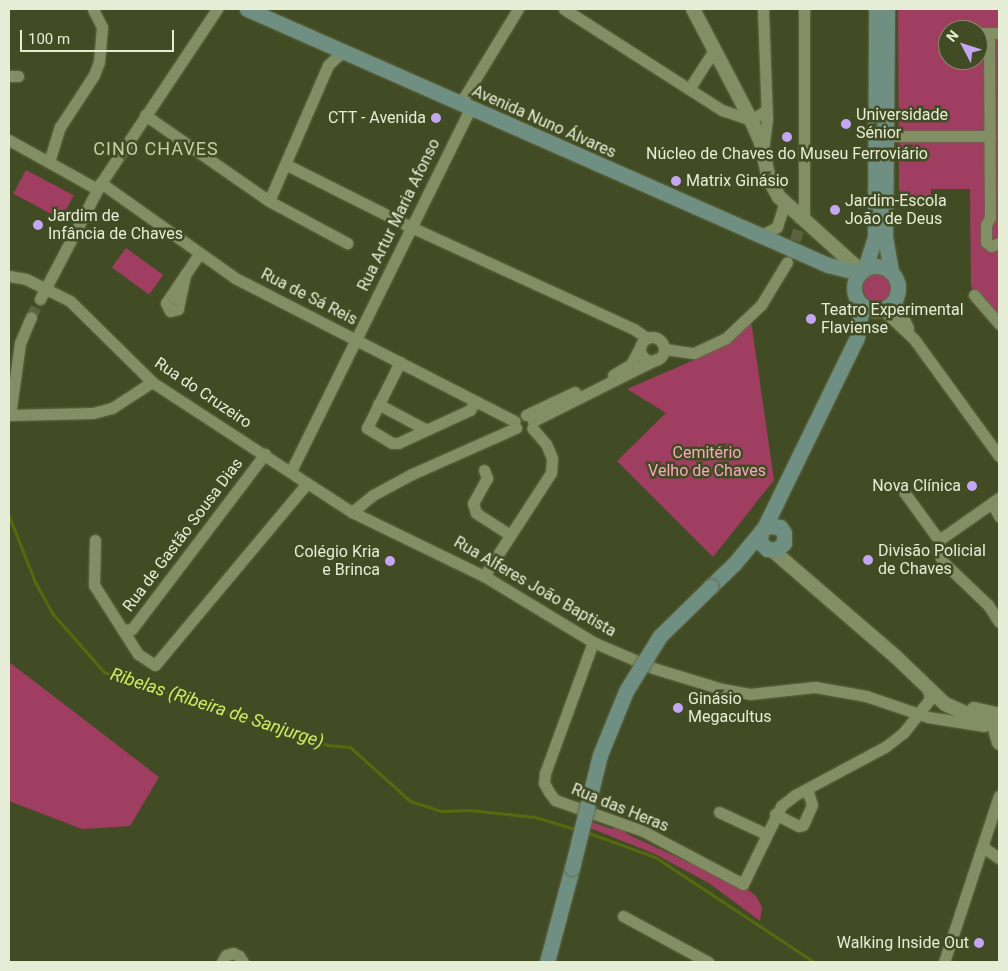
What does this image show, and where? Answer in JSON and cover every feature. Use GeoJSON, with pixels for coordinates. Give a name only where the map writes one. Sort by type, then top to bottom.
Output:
{"type":"FeatureCollection","features":[{"type":"Feature","properties":{"kind":"main road","name":"Avenida Nuno Álvares"},"geometry":{"type":"LineString","coordinates":[[247,9],[828,265],[860,275],[879,266],[891,271]]}},
{"type":"Feature","properties":{"kind":"main road"},"geometry":{"type":"LineString","coordinates":[[873,309],[860,275],[874,237],[876,9]]}},
{"type":"Feature","properties":{"kind":"main road"},"geometry":{"type":"LineString","coordinates":[[547,962],[600,755],[626,691],[660,636],[734,564],[763,530],[873,309],[896,300],[898,282],[891,271],[885,237],[887,9]]}},
{"type":"Feature","properties":{"kind":"main road"},"geometry":{"type":"LineString","coordinates":[[734,564],[779,548],[784,535],[790,478]]}},
{"type":"Feature","properties":{"kind":"main road"},"geometry":{"type":"LineString","coordinates":[[770,550],[760,542],[763,530],[772,525],[784,535]]}},
{"type":"Feature","properties":{"kind":"street"},"geometry":{"type":"LineString","coordinates":[[49,162],[60,126],[94,75],[99,62],[102,27],[93,9]]}},
{"type":"Feature","properties":{"kind":"street"},"geometry":{"type":"LineString","coordinates":[[40,299],[99,186],[217,9]]}},
{"type":"Feature","properties":{"kind":"street","name":"Rua Artur Maria Afonso"},"geometry":{"type":"LineString","coordinates":[[291,471],[411,226],[465,106],[518,9]]}},
{"type":"Feature","properties":{"kind":"street"},"geometry":{"type":"LineString","coordinates":[[564,9],[722,110],[752,120]]}},
{"type":"Feature","properties":{"kind":"street"},"geometry":{"type":"LineString","coordinates":[[693,9],[738,97],[752,120],[763,151],[769,178],[784,204],[860,275]]}},
{"type":"Feature","properties":{"kind":"street"},"geometry":{"type":"LineString","coordinates":[[763,151],[766,142],[764,9]]}},
{"type":"Feature","properties":{"kind":"street"},"geometry":{"type":"LineString","coordinates":[[804,9],[804,212]]}},
{"type":"Feature","properties":{"kind":"street"},"geometry":{"type":"LineString","coordinates":[[989,33],[990,136],[995,212],[986,225],[986,242],[991,246],[999,242]]}},
{"type":"Feature","properties":{"kind":"street"},"geometry":{"type":"LineString","coordinates":[[689,89],[714,50]]}},
{"type":"Feature","properties":{"kind":"street"},"geometry":{"type":"LineString","coordinates":[[269,201],[287,165],[328,65],[343,51]]}},
{"type":"Feature","properties":{"kind":"street"},"geometry":{"type":"LineString","coordinates":[[722,110],[738,97]]}},
{"type":"Feature","properties":{"kind":"street"},"geometry":{"type":"LineString","coordinates":[[752,120],[765,110]]}},
{"type":"Feature","properties":{"kind":"street"},"geometry":{"type":"LineString","coordinates":[[145,115],[269,201],[347,243]]}},
{"type":"Feature","properties":{"kind":"street"},"geometry":{"type":"LineString","coordinates":[[886,136],[990,136]]}},
{"type":"Feature","properties":{"kind":"street","name":"Rua de Sá Reis"},"geometry":{"type":"LineString","coordinates":[[9,140],[99,186],[235,278],[475,401],[516,425]]}},
{"type":"Feature","properties":{"kind":"street"},"geometry":{"type":"LineString","coordinates":[[287,165],[411,226],[634,329],[644,341]]}},
{"type":"Feature","properties":{"kind":"street"},"geometry":{"type":"LineString","coordinates":[[760,236],[777,227],[784,204]]}},
{"type":"Feature","properties":{"kind":"street"},"geometry":{"type":"LineString","coordinates":[[185,275],[199,254]]}},
{"type":"Feature","properties":{"kind":"street"},"geometry":{"type":"LineString","coordinates":[[664,349],[694,353],[726,338],[761,305],[787,262]]}},
{"type":"Feature","properties":{"kind":"street","name":"Rua do Cruzeiro"},"geometry":{"type":"LineString","coordinates":[[9,276],[46,288],[70,300],[152,382],[352,512]]}},
{"type":"Feature","properties":{"kind":"street"},"geometry":{"type":"LineString","coordinates":[[974,295],[999,324]]}},
{"type":"Feature","properties":{"kind":"street"},"geometry":{"type":"LineString","coordinates":[[896,300],[914,339],[999,456]]}},
{"type":"Feature","properties":{"kind":"street"},"geometry":{"type":"LineString","coordinates":[[873,309],[914,339]]}},
{"type":"Feature","properties":{"kind":"street"},"geometry":{"type":"LineString","coordinates":[[31,317],[20,343],[9,415],[93,412],[112,408],[152,382]]}},
{"type":"Feature","properties":{"kind":"street"},"geometry":{"type":"LineString","coordinates":[[644,341],[658,339],[664,349]]}},
{"type":"Feature","properties":{"kind":"street"},"geometry":{"type":"LineString","coordinates":[[644,341],[640,352],[646,358],[657,359]]}},
{"type":"Feature","properties":{"kind":"street"},"geometry":{"type":"LineString","coordinates":[[516,425],[526,433],[530,421],[631,364],[644,341]]}},
{"type":"Feature","properties":{"kind":"street"},"geometry":{"type":"LineString","coordinates":[[352,512],[374,495],[412,474],[516,425],[530,421],[657,359],[664,349]]}},
{"type":"Feature","properties":{"kind":"street"},"geometry":{"type":"LineString","coordinates":[[400,362],[368,424],[369,431],[394,443],[470,410],[475,401]]}},
{"type":"Feature","properties":{"kind":"street"},"geometry":{"type":"LineString","coordinates":[[378,404],[427,430]]}},
{"type":"Feature","properties":{"kind":"street"},"geometry":{"type":"LineString","coordinates":[[484,576],[551,472],[552,458],[546,444],[530,421]]}},
{"type":"Feature","properties":{"kind":"street","name":"Rua de Gastão Sousa Dias"},"geometry":{"type":"LineString","coordinates":[[123,630],[132,629],[265,454]]}},
{"type":"Feature","properties":{"kind":"street"},"geometry":{"type":"LineString","coordinates":[[484,470],[487,478],[473,503],[476,513],[510,535]]}},
{"type":"Feature","properties":{"kind":"street"},"geometry":{"type":"LineString","coordinates":[[95,540],[94,585],[138,654],[155,665],[307,483]]}},
{"type":"Feature","properties":{"kind":"street"},"geometry":{"type":"LineString","coordinates":[[904,492],[939,540],[938,551],[942,561],[988,605],[999,622]]}},
{"type":"Feature","properties":{"kind":"street"},"geometry":{"type":"LineString","coordinates":[[939,540],[996,501],[999,516]]}},
{"type":"Feature","properties":{"kind":"street","name":"Rua Alferes João Baptista"},"geometry":{"type":"LineString","coordinates":[[352,512],[484,576],[593,642],[653,668],[722,689],[750,694],[815,687],[866,696],[919,714],[998,728]]}},
{"type":"Feature","properties":{"kind":"street"},"geometry":{"type":"LineString","coordinates":[[784,535],[801,573]]}},
{"type":"Feature","properties":{"kind":"street"},"geometry":{"type":"LineString","coordinates":[[770,550],[801,573],[952,708],[998,728]]}},
{"type":"Feature","properties":{"kind":"street","name":"Rua das Heras"},"geometry":{"type":"LineString","coordinates":[[593,642],[545,773],[544,783],[555,800],[643,831],[743,884],[766,834]]}},
{"type":"Feature","properties":{"kind":"street"},"geometry":{"type":"LineString","coordinates":[[720,812],[766,834],[775,814],[807,789],[888,744],[919,714],[930,698],[927,685]]}},
{"type":"Feature","properties":{"kind":"street"},"geometry":{"type":"LineString","coordinates":[[775,814],[799,826],[803,825],[812,805],[807,789]]}},
{"type":"Feature","properties":{"kind":"street"},"geometry":{"type":"LineString","coordinates":[[944,962],[999,796]]}},
{"type":"Feature","properties":{"kind":"street"},"geometry":{"type":"LineString","coordinates":[[983,847],[999,858]]}},
{"type":"Feature","properties":{"kind":"street"},"geometry":{"type":"LineString","coordinates":[[623,916],[708,962]]}},
{"type":"Feature","properties":{"kind":"street"},"geometry":{"type":"LineString","coordinates":[[222,962],[226,955],[233,953],[240,956],[243,962]]}},
{"type":"Feature","properties":{"kind":"green space"},"geometry":{"type":"Polygon","coordinates":[[[898,9],[999,9],[999,324],[974,295],[971,285],[970,189],[931,189],[931,198],[899,198],[898,9]]]}},
{"type":"Feature","properties":{"kind":"green space"},"geometry":{"type":"Polygon","coordinates":[[[26,170],[74,195],[61,219],[13,194],[26,170]]]}},
{"type":"Feature","properties":{"kind":"green space"},"geometry":{"type":"Polygon","coordinates":[[[126,248],[163,275],[149,294],[112,267],[126,248]]]}},
{"type":"Feature","properties":{"kind":"green space"},"geometry":{"type":"Polygon","coordinates":[[[877,274],[887,278],[891,288],[887,298],[877,302],[867,298],[863,288],[867,278],[877,274]]]}},
{"type":"Feature","properties":{"kind":"green space","name":"Cemitério Velho de Chaves"},"geometry":{"type":"Polygon","coordinates":[[[751,321],[774,480],[713,557],[617,461],[666,413],[627,389],[694,360],[728,341],[751,321]]]}},
{"type":"Feature","properties":{"kind":"green space"},"geometry":{"type":"Polygon","coordinates":[[[9,662],[159,777],[130,826],[82,829],[9,801],[9,662]]]}},
{"type":"Feature","properties":{"kind":"green space"},"geometry":{"type":"Polygon","coordinates":[[[592,822],[612,829],[617,826],[625,829],[627,834],[747,889],[756,896],[762,907],[760,921],[709,883],[655,854],[590,828],[592,822]]]}},
{"type":"Feature","properties":{"kind":"waterway","name":"Ribelas (Ribeira de Sanjurge)"},"geometry":{"type":"LineString","coordinates":[[9,516],[35,582],[52,613],[104,672],[327,745],[350,747],[410,801],[441,811],[469,810],[535,817],[578,830]]}},
{"type":"Feature","properties":{"kind":"waterway","name":"Ribelas (Ribeira de Sanjurge)"},"geometry":{"type":"LineString","coordinates":[[586,832],[655,857],[814,962]]}},
{"type":"Feature","properties":{"kind":"tunnel"},"geometry":{"type":"LineString","coordinates":[[790,256],[804,213]]}},
{"type":"Feature","properties":{"kind":"tunnel"},"geometry":{"type":"LineString","coordinates":[[31,317],[40,299]]}},
{"type":"Feature","properties":{"kind":"place","name":"CTT - Avenida"},"geometry":{"type":"Point","coordinates":[436,118]}},
{"type":"Feature","properties":{"kind":"place","name":"Universidade Sénior"},"geometry":{"type":"Point","coordinates":[846,124]}},
{"type":"Feature","properties":{"kind":"place","name":"Núcleo de Chaves do Museu Ferroviário"},"geometry":{"type":"Point","coordinates":[787,137]}},
{"type":"Feature","properties":{"kind":"place","name":"Matrix Ginásio"},"geometry":{"type":"Point","coordinates":[676,181]}},
{"type":"Feature","properties":{"kind":"place","name":"Jardim-Escola João de Deus"},"geometry":{"type":"Point","coordinates":[835,210]}},
{"type":"Feature","properties":{"kind":"place","name":"Jardim de Infância de Chaves"},"geometry":{"type":"Point","coordinates":[38,225]}},
{"type":"Feature","properties":{"kind":"place","name":"Teatro Experimental Flaviense"},"geometry":{"type":"Point","coordinates":[811,319]}},
{"type":"Feature","properties":{"kind":"place","name":"Nova Clínica"},"geometry":{"type":"Point","coordinates":[972,486]}},
{"type":"Feature","properties":{"kind":"place","name":"Divisão Policial de Chaves"},"geometry":{"type":"Point","coordinates":[868,560]}},
{"type":"Feature","properties":{"kind":"place","name":"Colégio Kria e Brinca"},"geometry":{"type":"Point","coordinates":[390,561]}},
{"type":"Feature","properties":{"kind":"place","name":"Ginásio Megacultus"},"geometry":{"type":"Point","coordinates":[678,708]}},
{"type":"Feature","properties":{"kind":"place","name":"Walking Inside Out"},"geometry":{"type":"Point","coordinates":[979,943]}},
{"type":"Feature","properties":{"kind":"district","name":"CINO CHAVES"},"geometry":{"type":"Point","coordinates":[156,149]}}]}
